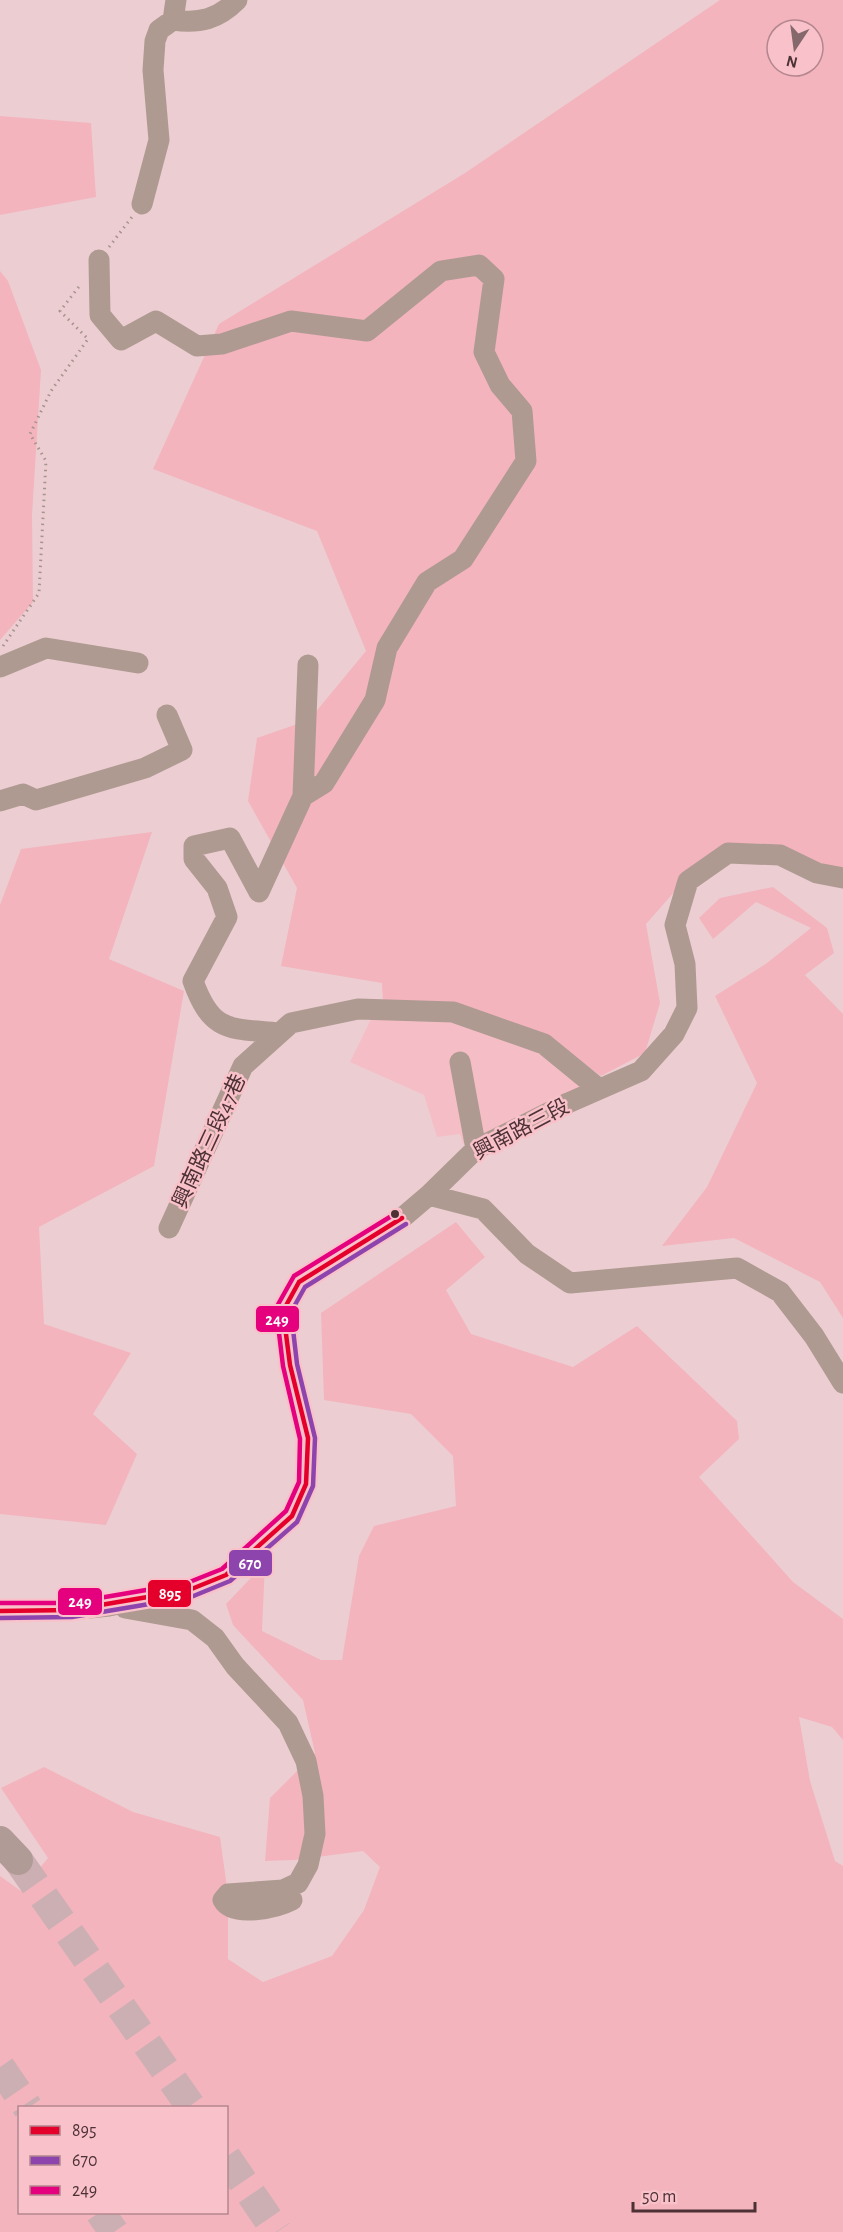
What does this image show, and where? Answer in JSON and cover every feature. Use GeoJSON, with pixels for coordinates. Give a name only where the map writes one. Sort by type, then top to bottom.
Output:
{"type":"FeatureCollection","features":[{"type":"Feature","properties":{"kind":"street"},"geometry":{"type":"LineString","coordinates":[[142,204],[159,140],[153,70],[155,41],[159,30],[175,10],[195,23],[226,11],[237,0]]}},
{"type":"Feature","properties":{"kind":"street"},"geometry":{"type":"LineString","coordinates":[[99,260],[100,315],[121,340],[156,321],[197,345],[222,344],[291,321],[368,331],[441,271],[479,265],[494,279],[484,352],[500,385],[522,411],[526,461],[462,559],[427,582],[387,648],[375,700],[324,783],[303,796]]}},
{"type":"Feature","properties":{"kind":"street"},"geometry":{"type":"LineString","coordinates":[[0,667],[46,648],[138,663]]}},
{"type":"Feature","properties":{"kind":"street"},"geometry":{"type":"LineString","coordinates":[[279,1033],[224,1027],[201,1003],[193,981],[227,917],[216,888],[194,859],[194,846],[230,838],[259,892],[303,796],[308,665]]}},
{"type":"Feature","properties":{"kind":"street"},"geometry":{"type":"LineString","coordinates":[[0,801],[23,794],[36,800],[145,768],[182,750],[167,715]]}},
{"type":"Feature","properties":{"kind":"street","name":"興南路三段"},"geometry":{"type":"LineString","coordinates":[[0,1611],[71,1610],[109,1606],[189,1590],[226,1575],[292,1516],[306,1484],[308,1438],[290,1365],[283,1311],[299,1282],[402,1218],[476,1149],[641,1071],[674,1034],[687,1008],[685,964],[675,925],[688,881],[728,854],[780,855],[817,873],[843,878]]}},
{"type":"Feature","properties":{"kind":"street","name":"興南路三段47巷"},"geometry":{"type":"LineString","coordinates":[[169,1228],[243,1066],[291,1023],[358,1010],[453,1012],[544,1044],[599,1089]]}},
{"type":"Feature","properties":{"kind":"street"},"geometry":{"type":"LineString","coordinates":[[460,1062],[476,1149]]}},
{"type":"Feature","properties":{"kind":"street"},"geometry":{"type":"LineString","coordinates":[[429,1195],[483,1209],[527,1254],[570,1282],[737,1268],[780,1292],[814,1336],[843,1383]]}},
{"type":"Feature","properties":{"kind":"street"},"geometry":{"type":"LineString","coordinates":[[109,1606],[192,1620],[215,1638],[235,1666],[288,1724],[306,1761],[313,1796],[315,1834],[308,1865],[298,1883],[282,1890],[228,1894],[223,1900],[226,1905],[237,1909],[277,1908],[292,1900]]}},
{"type":"Feature","properties":{"kind":"path"},"geometry":{"type":"LineString","coordinates":[[0,650],[39,593],[46,460],[30,434],[51,391],[88,339],[60,311],[142,204]]}},
{"type":"Feature","properties":{"kind":"shaded area"},"geometry":{"type":"Polygon","coordinates":[[[720,0],[843,0],[843,883],[835,887],[768,859],[699,864],[646,924],[660,1003],[645,1053],[601,1076],[547,1038],[383,1003],[382,983],[281,966],[297,888],[248,801],[257,738],[309,720],[366,651],[317,531],[153,469],[219,324],[465,173],[720,0]]]}},
{"type":"Feature","properties":{"kind":"shaded area"},"geometry":{"type":"Polygon","coordinates":[[[0,116],[91,123],[96,197],[0,215],[0,116]]]}},
{"type":"Feature","properties":{"kind":"shaded area"},"geometry":{"type":"Polygon","coordinates":[[[0,271],[8,281],[41,370],[32,515],[33,602],[0,640],[0,271]]]}},
{"type":"Feature","properties":{"kind":"shaded area"},"geometry":{"type":"Polygon","coordinates":[[[152,832],[109,959],[184,991],[154,1166],[39,1227],[44,1324],[131,1353],[93,1414],[137,1454],[106,1525],[0,1514],[0,905],[21,849],[152,832]]]}},
{"type":"Feature","properties":{"kind":"shaded area"},"geometry":{"type":"Polygon","coordinates":[[[773,887],[827,928],[834,953],[805,975],[843,1014],[843,1318],[820,1282],[734,1238],[662,1246],[707,1187],[757,1083],[715,996],[767,963],[811,928],[756,902],[713,939],[699,918],[720,898],[773,887]]]}},
{"type":"Feature","properties":{"kind":"shaded area"},"geometry":{"type":"Polygon","coordinates":[[[373,1015],[452,1017],[539,1048],[586,1084],[463,1144],[460,1134],[437,1137],[424,1095],[350,1062],[373,1015]]]}},
{"type":"Feature","properties":{"kind":"shaded area"},"geometry":{"type":"Polygon","coordinates":[[[456,1222],[485,1257],[446,1290],[471,1334],[573,1367],[637,1326],[737,1421],[739,1439],[699,1477],[793,1582],[843,1619],[843,1740],[832,1727],[799,1717],[810,1781],[835,1861],[843,1866],[843,2232],[0,2232],[0,1876],[21,1891],[48,1858],[1,1788],[44,1767],[133,1812],[220,1837],[228,1895],[228,1959],[263,1982],[332,1956],[364,1910],[380,1867],[363,1851],[294,1860],[265,1861],[270,1798],[315,1753],[303,1700],[233,1625],[226,1604],[265,1563],[262,1631],[321,1660],[342,1660],[359,1556],[374,1526],[456,1506],[453,1456],[411,1414],[324,1400],[321,1313],[456,1222]]]}},
{"type":"Feature","properties":{"kind":"tunnel"},"geometry":{"type":"LineString","coordinates":[[18,1860],[191,2106]]}},
{"type":"Feature","properties":{"kind":"tunnel"},"geometry":{"type":"LineString","coordinates":[[0,2067],[27,2106]]}},
{"type":"Feature","properties":{"kind":"tunnel"},"geometry":{"type":"LineString","coordinates":[[228,2160],[277,2232]]}},
{"type":"Feature","properties":{"kind":"tunnel"},"geometry":{"type":"LineString","coordinates":[[101,2214],[114,2232]]}},
{"type":"Feature","properties":{"kind":"transit line","name":"249"},"geometry":{"type":"LineString","coordinates":[[0,1603],[70,1603],[187,1583],[222,1569],[286,1511],[299,1482],[300,1439],[283,1366],[276,1308],[294,1276],[398,1212]]}},
{"type":"Feature","properties":{"kind":"transit line","name":"895"},"geometry":{"type":"LineString","coordinates":[[0,1611],[71,1610],[189,1590],[226,1575],[292,1516],[306,1484],[308,1438],[290,1365],[283,1311],[299,1282],[402,1218]]}},
{"type":"Feature","properties":{"kind":"transit line","name":"670"},"geometry":{"type":"LineString","coordinates":[[0,1618],[72,1617],[191,1597],[230,1581],[297,1522],[313,1486],[315,1438],[297,1364],[291,1312],[305,1287],[406,1224]]}}]}
